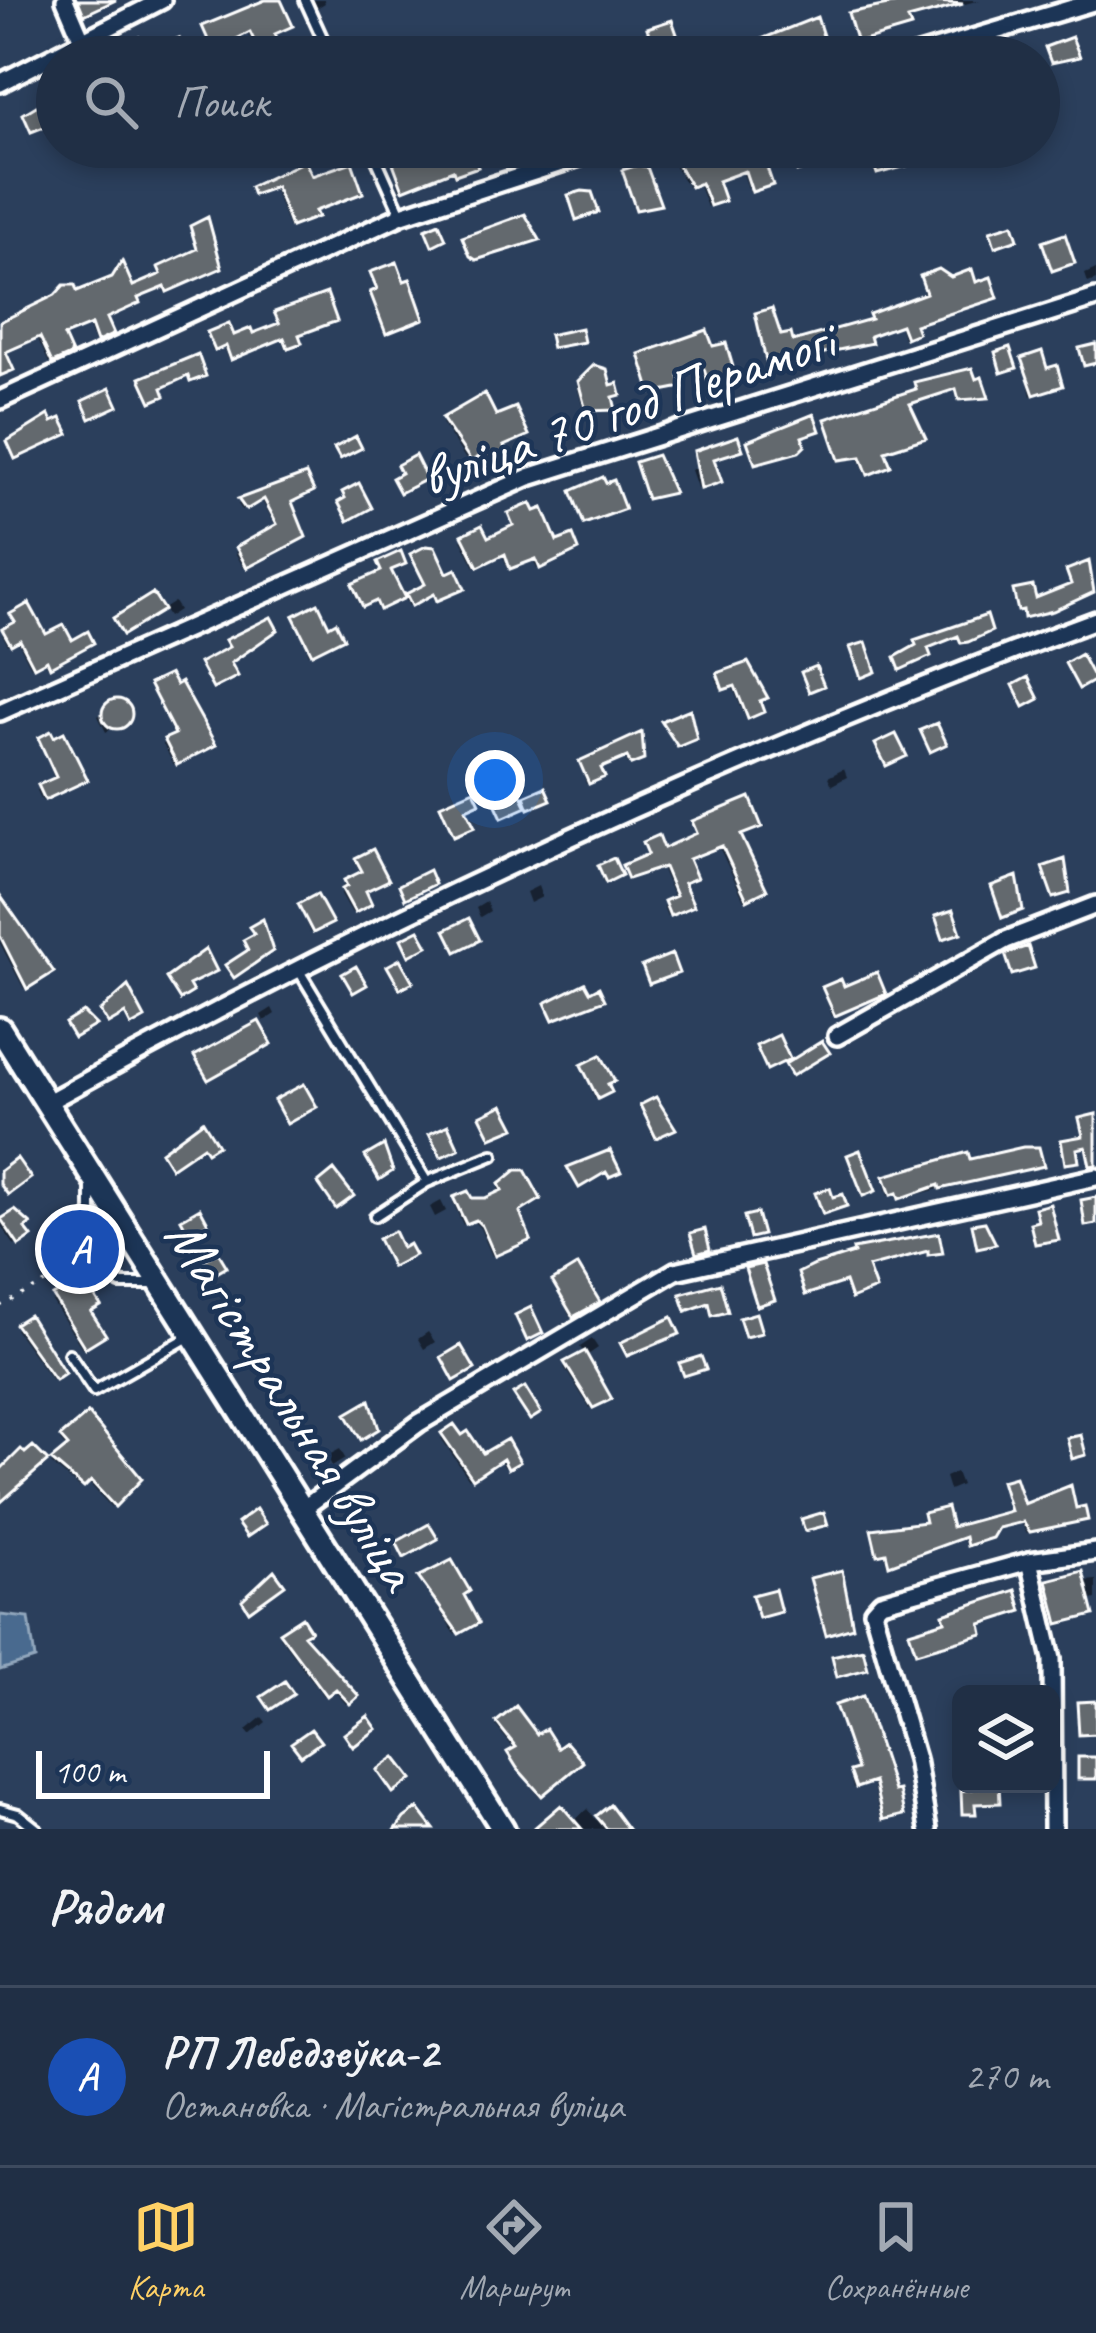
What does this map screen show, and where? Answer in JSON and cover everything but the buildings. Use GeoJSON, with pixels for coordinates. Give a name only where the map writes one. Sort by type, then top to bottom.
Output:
{"type":"FeatureCollection","features":[{"type":"Feature","properties":{"kind":"main road","name":"Магістральная вуліца"},"geometry":{"type":"LineString","coordinates":[[0,1029],[503,1829]]}},
{"type":"Feature","properties":{"kind":"street"},"geometry":{"type":"LineString","coordinates":[[65,0],[80,36]]}},
{"type":"Feature","properties":{"kind":"street"},"geometry":{"type":"LineString","coordinates":[[90,36],[162,0]]}},
{"type":"Feature","properties":{"kind":"street"},"geometry":{"type":"LineString","coordinates":[[979,36],[1096,1]]}},
{"type":"Feature","properties":{"kind":"street"},"geometry":{"type":"LineString","coordinates":[[0,83],[36,64]]}},
{"type":"Feature","properties":{"kind":"street"},"geometry":{"type":"LineString","coordinates":[[0,400],[402,215],[546,168]]}},
{"type":"Feature","properties":{"kind":"street","name":"вуліца 70 год Перамогі"},"geometry":{"type":"LineString","coordinates":[[0,712],[529,477],[1096,298]]}},
{"type":"Feature","properties":{"kind":"street"},"geometry":{"type":"LineString","coordinates":[[46,1103],[297,968],[790,736],[1096,620]]}},
{"type":"Feature","properties":{"kind":"street"},"geometry":{"type":"LineString","coordinates":[[837,1036],[1006,940],[1096,905]]}},
{"type":"Feature","properties":{"kind":"street"},"geometry":{"type":"LineString","coordinates":[[304,1508],[419,1423],[675,1271],[1096,1177]]}},
{"type":"Feature","properties":{"kind":"street"},"geometry":{"type":"LineString","coordinates":[[928,1829],[916,1759],[873,1611],[881,1602],[1029,1561],[1096,1552]]}},
{"type":"Feature","properties":{"kind":"street"},"geometry":{"type":"LineString","coordinates":[[1029,1561],[1052,1659],[1053,1829]]}},
{"type":"Feature","properties":{"kind":"lane"},"geometry":{"type":"LineString","coordinates":[[305,0],[321,36]]}},
{"type":"Feature","properties":{"kind":"lane"},"geometry":{"type":"LineString","coordinates":[[381,168],[402,215]]}},
{"type":"Feature","properties":{"kind":"lane"},"geometry":{"type":"LineString","coordinates":[[297,968],[427,1182]]}},
{"type":"Feature","properties":{"kind":"lane"},"geometry":{"type":"LineString","coordinates":[[375,1216],[427,1182],[493,1155]]}},
{"type":"Feature","properties":{"kind":"lane"},"geometry":{"type":"LineString","coordinates":[[91,1174],[91,1228],[120,1284],[162,1284]]}},
{"type":"Feature","properties":{"kind":"lane"},"geometry":{"type":"LineString","coordinates":[[69,1354],[94,1390],[193,1335]]}},
{"type":"Feature","properties":{"kind":"lane"},"geometry":{"type":"LineString","coordinates":[[0,1809],[18,1814],[37,1829]]}},
{"type":"Feature","properties":{"kind":"path"},"geometry":{"type":"LineString","coordinates":[[0,1306],[103,1251]]}},
{"type":"Feature","properties":{"kind":"water"},"geometry":{"type":"Polygon","coordinates":[[[0,1615],[29,1618],[35,1659],[0,1670],[0,1615]]]}},
{"type":"Feature","properties":{"kind":"place","name":"РП Лебедзеўка-2"},"geometry":{"type":"Point","coordinates":[80,1249]}}]}
